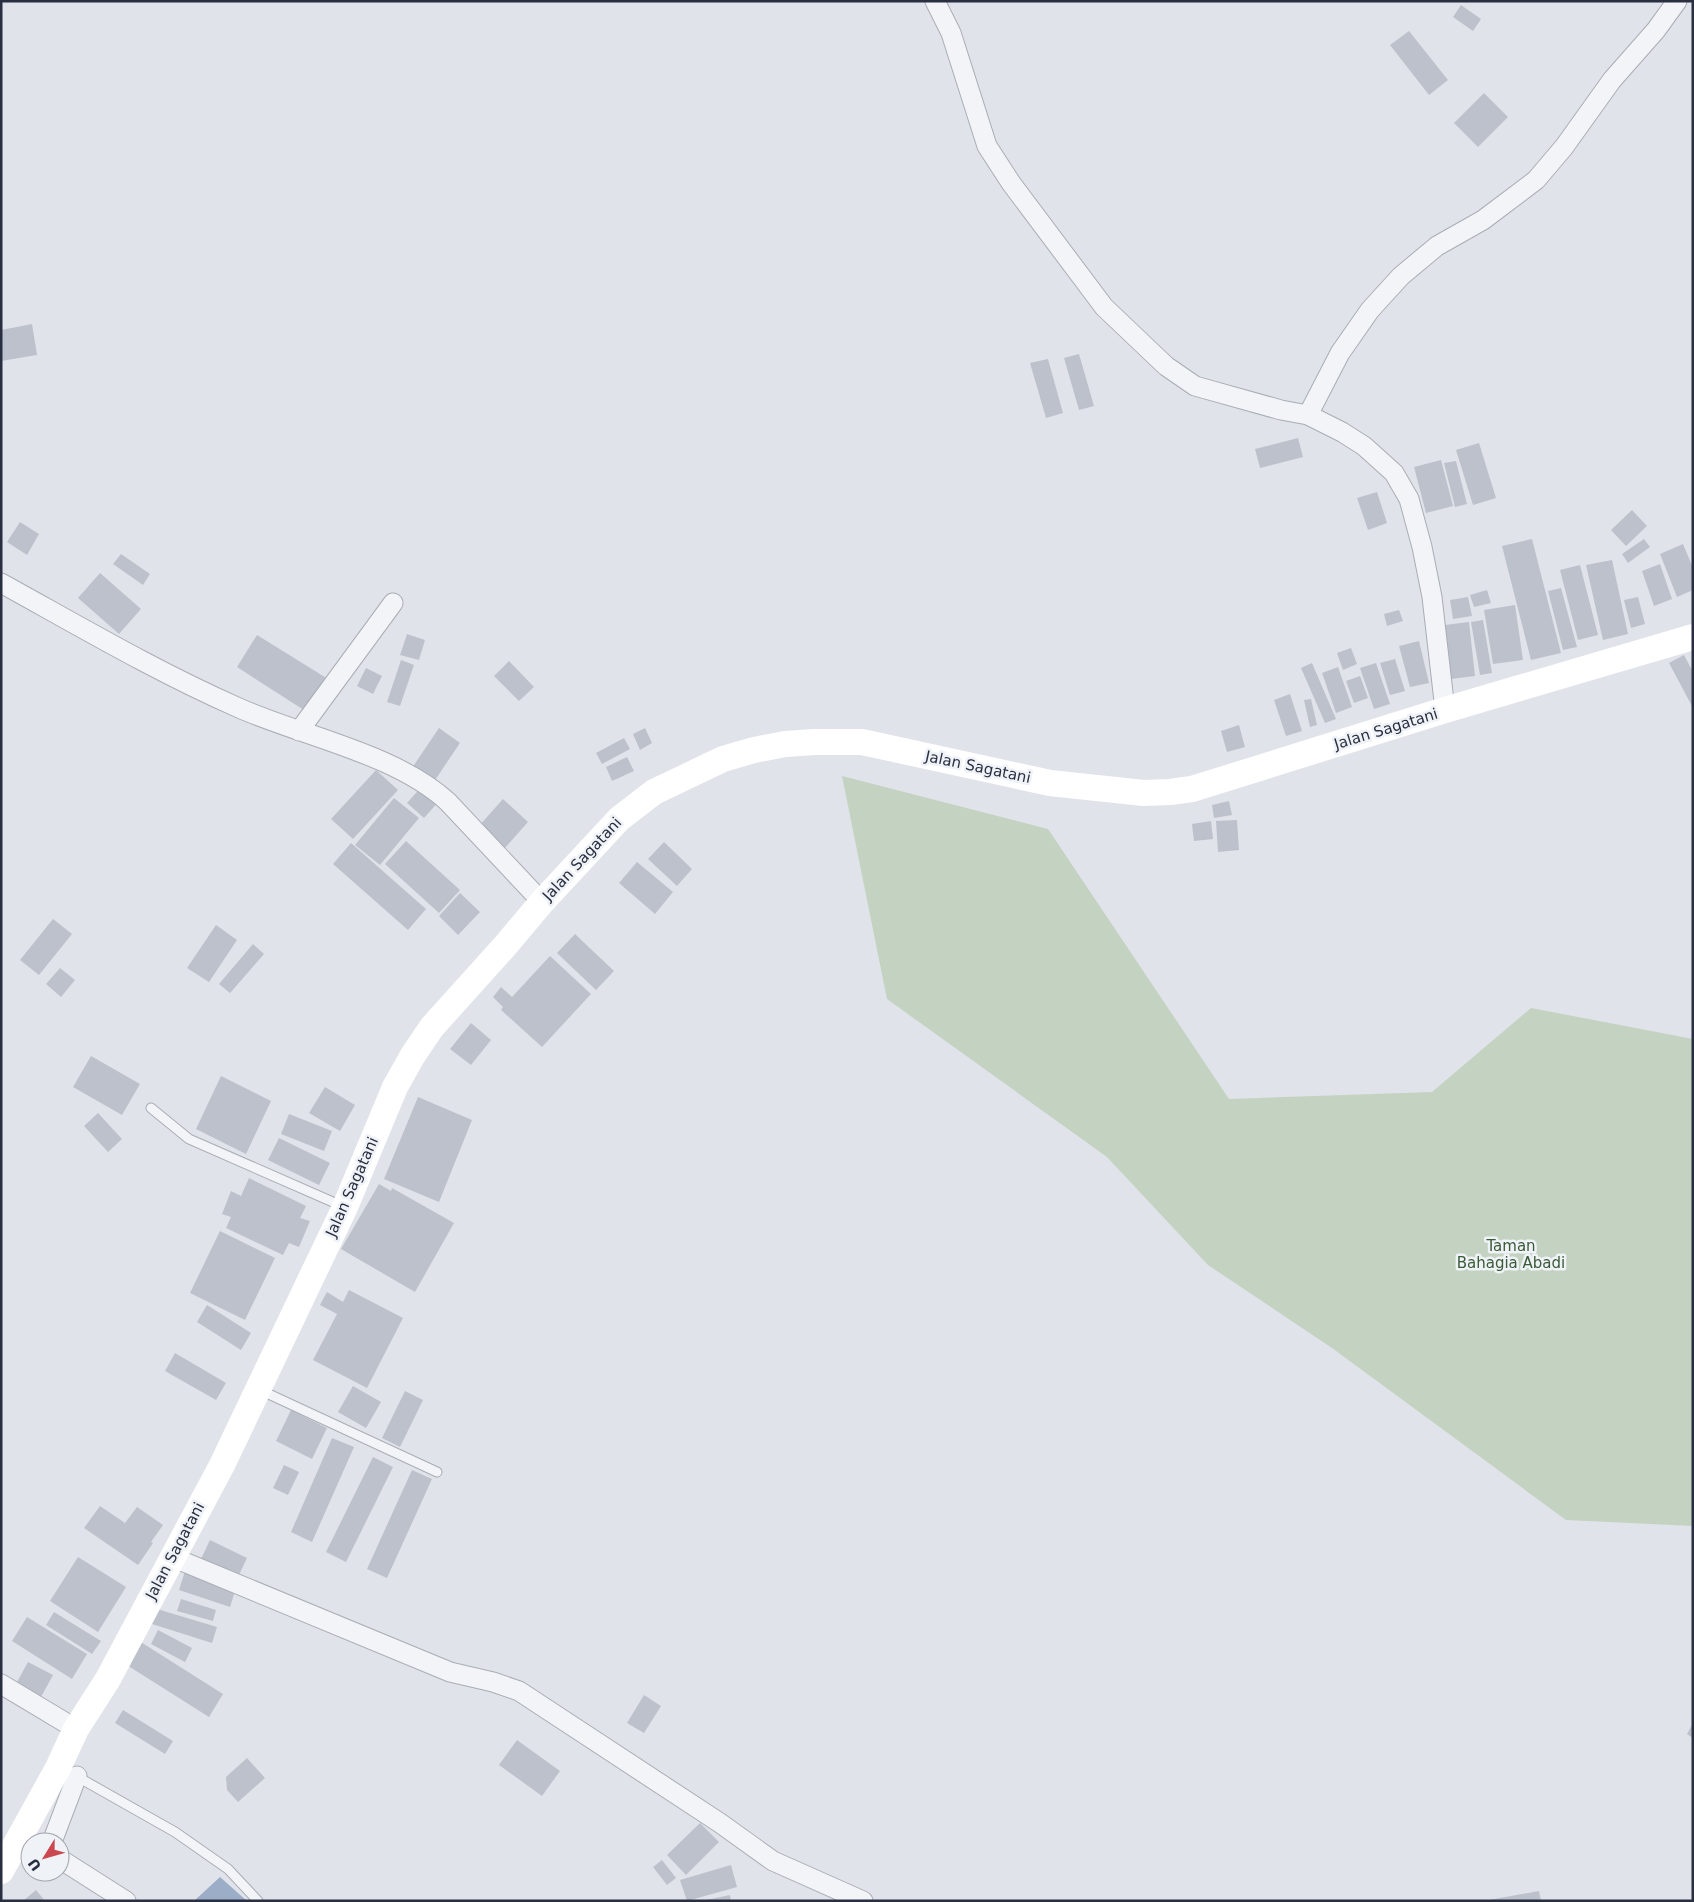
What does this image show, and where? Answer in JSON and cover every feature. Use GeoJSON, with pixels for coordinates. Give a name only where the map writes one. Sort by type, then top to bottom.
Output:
{"type":"FeatureCollection","features":[{"type":"Feature","properties":{"kind":"street"},"geometry":{"type":"LineString","coordinates":[[934,1],[951,33],[987,146],[1011,183],[1104,307],[1166,366],[1195,386],[1281,410],[1308,415],[1342,432],[1364,446],[1394,473],[1409,498],[1422,547],[1432,597],[1445,710]]}},
{"type":"Feature","properties":{"kind":"street"},"geometry":{"type":"LineString","coordinates":[[1308,415],[1340,353],[1370,310],[1401,276],[1437,246],[1482,220],[1536,180],[1564,147],[1612,80],[1656,30],[1677,1]]}},
{"type":"Feature","properties":{"kind":"street"},"geometry":{"type":"LineString","coordinates":[[1,582],[114,646],[240,709],[362,753],[433,788],[542,902]]}},
{"type":"Feature","properties":{"kind":"street"},"geometry":{"type":"LineString","coordinates":[[299,731],[393,603]]}},
{"type":"Feature","properties":{"kind":"street","name":"Jalan Sagatani"},"geometry":{"type":"LineString","coordinates":[[1,1871],[67,1772],[76,1729],[108,1679],[222,1465],[257,1388],[345,1207],[395,1087],[413,1055],[432,1027],[542,902],[635,804],[687,775],[723,759],[754,750],[800,743],[862,742],[1050,783],[1144,793],[1192,789],[1445,710],[1693,637]]}},
{"type":"Feature","properties":{"kind":"street"},"geometry":{"type":"LineString","coordinates":[[172,1557],[450,1672],[493,1682],[519,1691],[773,1860],[863,1901]]}},
{"type":"Feature","properties":{"kind":"street"},"geometry":{"type":"LineString","coordinates":[[1,1684],[76,1729]]}},
{"type":"Feature","properties":{"kind":"street"},"geometry":{"type":"LineString","coordinates":[[54,1832],[67,1772]]}},
{"type":"Feature","properties":{"kind":"street"},"geometry":{"type":"LineString","coordinates":[[70,1865],[126,1901]]}},
{"type":"Feature","properties":{"kind":"lane"},"geometry":{"type":"LineString","coordinates":[[151,1108],[189,1139],[345,1207]]}},
{"type":"Feature","properties":{"kind":"lane"},"geometry":{"type":"LineString","coordinates":[[257,1388],[437,1472]]}},
{"type":"Feature","properties":{"kind":"lane"},"geometry":{"type":"LineString","coordinates":[[67,1772],[175,1832],[228,1869],[258,1901]]}},
{"type":"Feature","properties":{"kind":"green space","name":"Taman Bahagia Abadi"},"geometry":{"type":"Polygon","coordinates":[[[842,776],[1048,829],[1229,1099],[1432,1092],[1531,1008],[1693,1039],[1693,1526],[1566,1520],[1332,1348],[1208,1265],[1107,1157],[887,999],[842,776]]]}},
{"type":"Feature","properties":{"kind":"water"},"geometry":{"type":"Polygon","coordinates":[[[220,1877],[247,1901],[194,1901],[220,1877]]]}},
{"type":"Feature","properties":{"kind":"building"},"geometry":{"type":"Polygon","coordinates":[[[1461,5],[1481,19],[1473,31],[1453,17],[1461,5]]]}},
{"type":"Feature","properties":{"kind":"building"},"geometry":{"type":"Polygon","coordinates":[[[1409,31],[1448,80],[1429,95],[1390,45],[1409,31]]]}},
{"type":"Feature","properties":{"kind":"building"},"geometry":{"type":"Polygon","coordinates":[[[1484,93],[1508,117],[1478,147],[1454,123],[1484,93]]]}},
{"type":"Feature","properties":{"kind":"building"},"geometry":{"type":"Polygon","coordinates":[[[32,324],[37,355],[1,361],[1,330],[32,324]]]}},
{"type":"Feature","properties":{"kind":"building"},"geometry":{"type":"Polygon","coordinates":[[[1079,354],[1094,406],[1079,410],[1064,358],[1079,354]]]}},
{"type":"Feature","properties":{"kind":"building"},"geometry":{"type":"Polygon","coordinates":[[[1048,359],[1063,413],[1046,418],[1030,363],[1048,359]]]}},
{"type":"Feature","properties":{"kind":"building"},"geometry":{"type":"Polygon","coordinates":[[[1298,438],[1303,457],[1260,468],[1255,449],[1298,438]]]}},
{"type":"Feature","properties":{"kind":"building"},"geometry":{"type":"Polygon","coordinates":[[[1479,443],[1496,498],[1473,505],[1456,450],[1479,443]]]}},
{"type":"Feature","properties":{"kind":"building"},"geometry":{"type":"Polygon","coordinates":[[[1441,460],[1453,506],[1426,513],[1414,467],[1441,460]]]}},
{"type":"Feature","properties":{"kind":"building"},"geometry":{"type":"Polygon","coordinates":[[[1456,461],[1467,504],[1455,507],[1444,463],[1456,461]]]}},
{"type":"Feature","properties":{"kind":"building"},"geometry":{"type":"Polygon","coordinates":[[[1377,492],[1387,523],[1368,530],[1357,498],[1377,492]]]}},
{"type":"Feature","properties":{"kind":"building"},"geometry":{"type":"Polygon","coordinates":[[[1632,510],[1647,526],[1626,546],[1611,530],[1632,510]]]}},
{"type":"Feature","properties":{"kind":"building"},"geometry":{"type":"Polygon","coordinates":[[[20,522],[39,534],[27,555],[7,542],[20,522]]]}},
{"type":"Feature","properties":{"kind":"building"},"geometry":{"type":"Polygon","coordinates":[[[1532,539],[1561,653],[1531,660],[1502,546],[1532,539]]]}},
{"type":"Feature","properties":{"kind":"building"},"geometry":{"type":"Polygon","coordinates":[[[1644,539],[1650,547],[1628,563],[1622,554],[1644,539]]]}},
{"type":"Feature","properties":{"kind":"building"},"geometry":{"type":"Polygon","coordinates":[[[1683,544],[1693,568],[1693,590],[1677,597],[1660,554],[1683,544]]]}},
{"type":"Feature","properties":{"kind":"building"},"geometry":{"type":"Polygon","coordinates":[[[121,554],[150,574],[143,585],[113,564],[121,554]]]}},
{"type":"Feature","properties":{"kind":"building"},"geometry":{"type":"Polygon","coordinates":[[[1612,560],[1628,634],[1603,640],[1586,565],[1612,560]]]}},
{"type":"Feature","properties":{"kind":"building"},"geometry":{"type":"Polygon","coordinates":[[[1660,564],[1672,599],[1654,606],[1642,571],[1660,564]]]}},
{"type":"Feature","properties":{"kind":"building"},"geometry":{"type":"Polygon","coordinates":[[[1580,565],[1598,635],[1578,640],[1560,570],[1580,565]]]}},
{"type":"Feature","properties":{"kind":"building"},"geometry":{"type":"Polygon","coordinates":[[[100,573],[141,609],[119,634],[78,598],[100,573]]]}},
{"type":"Feature","properties":{"kind":"building"},"geometry":{"type":"Polygon","coordinates":[[[1561,588],[1577,647],[1563,650],[1548,591],[1561,588]]]}},
{"type":"Feature","properties":{"kind":"building"},"geometry":{"type":"Polygon","coordinates":[[[1487,590],[1491,603],[1474,607],[1470,595],[1487,590]]]}},
{"type":"Feature","properties":{"kind":"building"},"geometry":{"type":"Polygon","coordinates":[[[1468,597],[1472,616],[1453,619],[1450,600],[1468,597]]]}},
{"type":"Feature","properties":{"kind":"building"},"geometry":{"type":"Polygon","coordinates":[[[1638,597],[1645,624],[1631,628],[1624,600],[1638,597]]]}},
{"type":"Feature","properties":{"kind":"building"},"geometry":{"type":"Polygon","coordinates":[[[1515,605],[1523,660],[1493,664],[1484,610],[1515,605]]]}},
{"type":"Feature","properties":{"kind":"building"},"geometry":{"type":"Polygon","coordinates":[[[1399,610],[1403,621],[1387,626],[1384,614],[1399,610]]]}},
{"type":"Feature","properties":{"kind":"building"},"geometry":{"type":"Polygon","coordinates":[[[1483,620],[1492,673],[1480,675],[1471,622],[1483,620]]]}},
{"type":"Feature","properties":{"kind":"building"},"geometry":{"type":"Polygon","coordinates":[[[1469,622],[1475,676],[1451,679],[1445,625],[1469,622]]]}},
{"type":"Feature","properties":{"kind":"building"},"geometry":{"type":"Polygon","coordinates":[[[407,634],[425,640],[419,660],[400,655],[407,634]]]}},
{"type":"Feature","properties":{"kind":"building"},"geometry":{"type":"Polygon","coordinates":[[[257,635],[328,679],[307,712],[237,667],[257,635]]]}},
{"type":"Feature","properties":{"kind":"building"},"geometry":{"type":"Polygon","coordinates":[[[1419,641],[1429,683],[1410,687],[1399,646],[1419,641]]]}},
{"type":"Feature","properties":{"kind":"building"},"geometry":{"type":"Polygon","coordinates":[[[1351,648],[1357,664],[1343,670],[1337,653],[1351,648]]]}},
{"type":"Feature","properties":{"kind":"building"},"geometry":{"type":"Polygon","coordinates":[[[1684,655],[1693,672],[1693,708],[1669,663],[1684,655]]]}},
{"type":"Feature","properties":{"kind":"building"},"geometry":{"type":"Polygon","coordinates":[[[1395,659],[1405,691],[1390,695],[1380,663],[1395,659]]]}},
{"type":"Feature","properties":{"kind":"building"},"geometry":{"type":"Polygon","coordinates":[[[401,660],[414,665],[400,706],[387,702],[401,660]]]}},
{"type":"Feature","properties":{"kind":"building"},"geometry":{"type":"Polygon","coordinates":[[[509,661],[534,687],[519,701],[494,676],[509,661]]]}},
{"type":"Feature","properties":{"kind":"building"},"geometry":{"type":"Polygon","coordinates":[[[1312,663],[1336,719],[1325,723],[1301,668],[1312,663]]]}},
{"type":"Feature","properties":{"kind":"building"},"geometry":{"type":"Polygon","coordinates":[[[1376,663],[1390,704],[1374,709],[1360,668],[1376,663]]]}},
{"type":"Feature","properties":{"kind":"building"},"geometry":{"type":"Polygon","coordinates":[[[1338,667],[1352,707],[1336,713],[1322,673],[1338,667]]]}},
{"type":"Feature","properties":{"kind":"building"},"geometry":{"type":"Polygon","coordinates":[[[366,668],[382,676],[373,694],[357,686],[366,668]]]}},
{"type":"Feature","properties":{"kind":"building"},"geometry":{"type":"Polygon","coordinates":[[[1360,676],[1368,698],[1354,703],[1346,681],[1360,676]]]}},
{"type":"Feature","properties":{"kind":"building"},"geometry":{"type":"Polygon","coordinates":[[[1290,694],[1302,731],[1286,736],[1274,700],[1290,694]]]}},
{"type":"Feature","properties":{"kind":"building"},"geometry":{"type":"Polygon","coordinates":[[[1311,699],[1317,725],[1310,727],[1304,700],[1311,699]]]}},
{"type":"Feature","properties":{"kind":"building"},"geometry":{"type":"Polygon","coordinates":[[[1239,725],[1245,747],[1227,752],[1221,731],[1239,725]]]}},
{"type":"Feature","properties":{"kind":"building"},"geometry":{"type":"Polygon","coordinates":[[[439,728],[460,743],[433,783],[412,768],[439,728]]]}},
{"type":"Feature","properties":{"kind":"building"},"geometry":{"type":"Polygon","coordinates":[[[645,728],[652,743],[640,750],[633,734],[645,728]]]}},
{"type":"Feature","properties":{"kind":"building"},"geometry":{"type":"Polygon","coordinates":[[[624,738],[630,749],[602,764],[596,753],[624,738]]]}},
{"type":"Feature","properties":{"kind":"building"},"geometry":{"type":"Polygon","coordinates":[[[627,757],[634,771],[612,781],[606,767],[627,757]]]}},
{"type":"Feature","properties":{"kind":"building"},"geometry":{"type":"Polygon","coordinates":[[[376,770],[398,790],[353,839],[331,819],[376,770]]]}},
{"type":"Feature","properties":{"kind":"building"},"geometry":{"type":"Polygon","coordinates":[[[423,785],[440,800],[424,818],[407,803],[423,785]]]}},
{"type":"Feature","properties":{"kind":"building"},"geometry":{"type":"Polygon","coordinates":[[[394,798],[419,818],[380,865],[355,845],[394,798]]]}},
{"type":"Feature","properties":{"kind":"building"},"geometry":{"type":"Polygon","coordinates":[[[503,799],[528,822],[504,849],[479,826],[503,799]]]}},
{"type":"Feature","properties":{"kind":"building"},"geometry":{"type":"Polygon","coordinates":[[[1229,801],[1232,815],[1214,818],[1212,805],[1229,801]]]}},
{"type":"Feature","properties":{"kind":"building"},"geometry":{"type":"Polygon","coordinates":[[[1237,820],[1239,850],[1218,852],[1216,821],[1237,820]]]}},
{"type":"Feature","properties":{"kind":"building"},"geometry":{"type":"Polygon","coordinates":[[[1211,821],[1213,839],[1194,841],[1192,824],[1211,821]]]}},
{"type":"Feature","properties":{"kind":"building"},"geometry":{"type":"Polygon","coordinates":[[[406,841],[460,890],[439,913],[385,864],[406,841]]]}},
{"type":"Feature","properties":{"kind":"building"},"geometry":{"type":"Polygon","coordinates":[[[664,842],[692,869],[677,886],[648,859],[664,842]]]}},
{"type":"Feature","properties":{"kind":"building"},"geometry":{"type":"Polygon","coordinates":[[[351,843],[426,909],[408,930],[333,864],[351,843]]]}},
{"type":"Feature","properties":{"kind":"building"},"geometry":{"type":"Polygon","coordinates":[[[637,862],[673,892],[655,914],[619,883],[637,862]]]}},
{"type":"Feature","properties":{"kind":"building"},"geometry":{"type":"Polygon","coordinates":[[[460,893],[480,912],[458,935],[439,916],[460,893]]]}},
{"type":"Feature","properties":{"kind":"building"},"geometry":{"type":"Polygon","coordinates":[[[53,919],[72,934],[39,975],[20,960],[53,919]]]}},
{"type":"Feature","properties":{"kind":"building"},"geometry":{"type":"Polygon","coordinates":[[[216,925],[237,940],[209,982],[187,968],[216,925]]]}},
{"type":"Feature","properties":{"kind":"building"},"geometry":{"type":"Polygon","coordinates":[[[575,934],[614,971],[596,990],[557,953],[575,934]]]}},
{"type":"Feature","properties":{"kind":"building"},"geometry":{"type":"Polygon","coordinates":[[[253,944],[264,954],[230,993],[219,984],[253,944]]]}},
{"type":"Feature","properties":{"kind":"building"},"geometry":{"type":"Polygon","coordinates":[[[550,956],[591,994],[542,1047],[501,1010],[503,1007],[493,997],[501,987],[512,997],[550,956]]]}},
{"type":"Feature","properties":{"kind":"building"},"geometry":{"type":"Polygon","coordinates":[[[60,968],[75,980],[61,997],[46,984],[60,968]]]}},
{"type":"Feature","properties":{"kind":"building"},"geometry":{"type":"Polygon","coordinates":[[[471,1023],[491,1040],[471,1065],[450,1049],[471,1023]]]}},
{"type":"Feature","properties":{"kind":"building"},"geometry":{"type":"Polygon","coordinates":[[[91,1056],[140,1084],[122,1115],[73,1087],[91,1056]]]}},
{"type":"Feature","properties":{"kind":"building"},"geometry":{"type":"Polygon","coordinates":[[[221,1076],[271,1101],[246,1154],[196,1129],[221,1076]]]}},
{"type":"Feature","properties":{"kind":"building"},"geometry":{"type":"Polygon","coordinates":[[[325,1087],[355,1105],[340,1131],[309,1113],[325,1087]]]}},
{"type":"Feature","properties":{"kind":"building"},"geometry":{"type":"Polygon","coordinates":[[[418,1097],[472,1120],[439,1202],[384,1179],[418,1097]]]}},
{"type":"Feature","properties":{"kind":"building"},"geometry":{"type":"Polygon","coordinates":[[[98,1113],[122,1139],[108,1152],[84,1126],[98,1113]]]}},
{"type":"Feature","properties":{"kind":"building"},"geometry":{"type":"Polygon","coordinates":[[[289,1114],[332,1131],[324,1151],[281,1134],[289,1114]]]}},
{"type":"Feature","properties":{"kind":"building"},"geometry":{"type":"Polygon","coordinates":[[[279,1138],[330,1163],[319,1185],[268,1160],[279,1138]]]}},
{"type":"Feature","properties":{"kind":"building"},"geometry":{"type":"Polygon","coordinates":[[[249,1178],[306,1206],[300,1218],[310,1221],[299,1247],[289,1243],[283,1255],[226,1228],[231,1217],[222,1214],[231,1191],[241,1196],[249,1178]]]}},
{"type":"Feature","properties":{"kind":"building"},"geometry":{"type":"Polygon","coordinates":[[[379,1184],[391,1191],[392,1188],[454,1223],[415,1292],[341,1249],[379,1184]]]}},
{"type":"Feature","properties":{"kind":"building"},"geometry":{"type":"Polygon","coordinates":[[[220,1231],[275,1258],[245,1320],[190,1293],[220,1231]]]}},
{"type":"Feature","properties":{"kind":"building"},"geometry":{"type":"Polygon","coordinates":[[[349,1290],[403,1318],[367,1388],[313,1360],[337,1314],[320,1305],[327,1292],[343,1302],[349,1290]]]}},
{"type":"Feature","properties":{"kind":"building"},"geometry":{"type":"Polygon","coordinates":[[[207,1305],[251,1333],[241,1350],[197,1322],[207,1305]]]}},
{"type":"Feature","properties":{"kind":"building"},"geometry":{"type":"Polygon","coordinates":[[[175,1353],[226,1383],[216,1400],[165,1371],[175,1353]]]}},
{"type":"Feature","properties":{"kind":"building"},"geometry":{"type":"Polygon","coordinates":[[[353,1386],[381,1402],[366,1428],[338,1412],[353,1386]]]}},
{"type":"Feature","properties":{"kind":"building"},"geometry":{"type":"Polygon","coordinates":[[[405,1391],[423,1400],[400,1447],[382,1438],[405,1391]]]}},
{"type":"Feature","properties":{"kind":"building"},"geometry":{"type":"Polygon","coordinates":[[[291,1410],[327,1428],[312,1459],[276,1441],[291,1410]]]}},
{"type":"Feature","properties":{"kind":"building"},"geometry":{"type":"Polygon","coordinates":[[[332,1438],[354,1447],[312,1542],[291,1532],[332,1438]]]}},
{"type":"Feature","properties":{"kind":"building"},"geometry":{"type":"Polygon","coordinates":[[[373,1457],[393,1467],[346,1562],[326,1552],[373,1457]]]}},
{"type":"Feature","properties":{"kind":"building"},"geometry":{"type":"Polygon","coordinates":[[[284,1465],[299,1472],[288,1495],[273,1488],[284,1465]]]}},
{"type":"Feature","properties":{"kind":"building"},"geometry":{"type":"Polygon","coordinates":[[[412,1470],[432,1479],[387,1578],[367,1569],[412,1470]]]}},
{"type":"Feature","properties":{"kind":"building"},"geometry":{"type":"Polygon","coordinates":[[[100,1506],[125,1523],[137,1507],[163,1525],[138,1565],[84,1528],[100,1506]]]}},
{"type":"Feature","properties":{"kind":"building"},"geometry":{"type":"Polygon","coordinates":[[[210,1540],[247,1558],[237,1579],[200,1561],[210,1540]]]}},
{"type":"Feature","properties":{"kind":"building"},"geometry":{"type":"Polygon","coordinates":[[[78,1557],[126,1587],[98,1632],[50,1601],[78,1557]]]}},
{"type":"Feature","properties":{"kind":"building"},"geometry":{"type":"Polygon","coordinates":[[[185,1571],[236,1588],[230,1607],[179,1590],[185,1571]]]}},
{"type":"Feature","properties":{"kind":"building"},"geometry":{"type":"Polygon","coordinates":[[[181,1599],[216,1610],[213,1621],[177,1611],[181,1599]]]}},
{"type":"Feature","properties":{"kind":"building"},"geometry":{"type":"Polygon","coordinates":[[[157,1609],[217,1627],[212,1643],[152,1624],[157,1609]]]}},
{"type":"Feature","properties":{"kind":"building"},"geometry":{"type":"Polygon","coordinates":[[[54,1612],[101,1641],[92,1654],[46,1625],[54,1612]]]}},
{"type":"Feature","properties":{"kind":"building"},"geometry":{"type":"Polygon","coordinates":[[[27,1617],[87,1654],[72,1679],[12,1641],[27,1617]]]}},
{"type":"Feature","properties":{"kind":"building"},"geometry":{"type":"Polygon","coordinates":[[[158,1630],[192,1648],[185,1662],[151,1644],[158,1630]]]}},
{"type":"Feature","properties":{"kind":"building"},"geometry":{"type":"Polygon","coordinates":[[[136,1639],[223,1694],[209,1717],[122,1662],[136,1639]]]}},
{"type":"Feature","properties":{"kind":"building"},"geometry":{"type":"Polygon","coordinates":[[[28,1662],[53,1675],[41,1697],[16,1684],[28,1662]]]}},
{"type":"Feature","properties":{"kind":"building"},"geometry":{"type":"Polygon","coordinates":[[[644,1695],[661,1706],[644,1733],[627,1723],[644,1695]]]}},
{"type":"Feature","properties":{"kind":"building"},"geometry":{"type":"Polygon","coordinates":[[[123,1710],[173,1741],[165,1754],[115,1723],[123,1710]]]}},
{"type":"Feature","properties":{"kind":"building"},"geometry":{"type":"Polygon","coordinates":[[[1693,1723],[1693,1738],[1687,1734],[1693,1723]]]}},
{"type":"Feature","properties":{"kind":"building"},"geometry":{"type":"Polygon","coordinates":[[[517,1740],[560,1771],[542,1796],[499,1765],[517,1740]]]}},
{"type":"Feature","properties":{"kind":"building"},"geometry":{"type":"Polygon","coordinates":[[[247,1758],[265,1778],[238,1802],[227,1790],[226,1777],[247,1758]]]}},
{"type":"Feature","properties":{"kind":"building"},"geometry":{"type":"Polygon","coordinates":[[[700,1823],[719,1842],[686,1875],[667,1855],[700,1823]]]}},
{"type":"Feature","properties":{"kind":"building"},"geometry":{"type":"Polygon","coordinates":[[[662,1860],[676,1878],[667,1885],[653,1867],[662,1860]]]}},
{"type":"Feature","properties":{"kind":"building"},"geometry":{"type":"Polygon","coordinates":[[[731,1865],[737,1887],[687,1901],[680,1880],[731,1865]]]}},
{"type":"Feature","properties":{"kind":"building"},"geometry":{"type":"Polygon","coordinates":[[[36,1890],[45,1901],[23,1901],[36,1890]]]}},
{"type":"Feature","properties":{"kind":"building"},"geometry":{"type":"Polygon","coordinates":[[[1539,1891],[1541,1901],[1489,1901],[1489,1900],[1539,1891]]]}},
{"type":"Feature","properties":{"kind":"building"},"geometry":{"type":"Polygon","coordinates":[[[730,1895],[731,1901],[706,1901],[706,1900],[730,1895]]]}}]}
